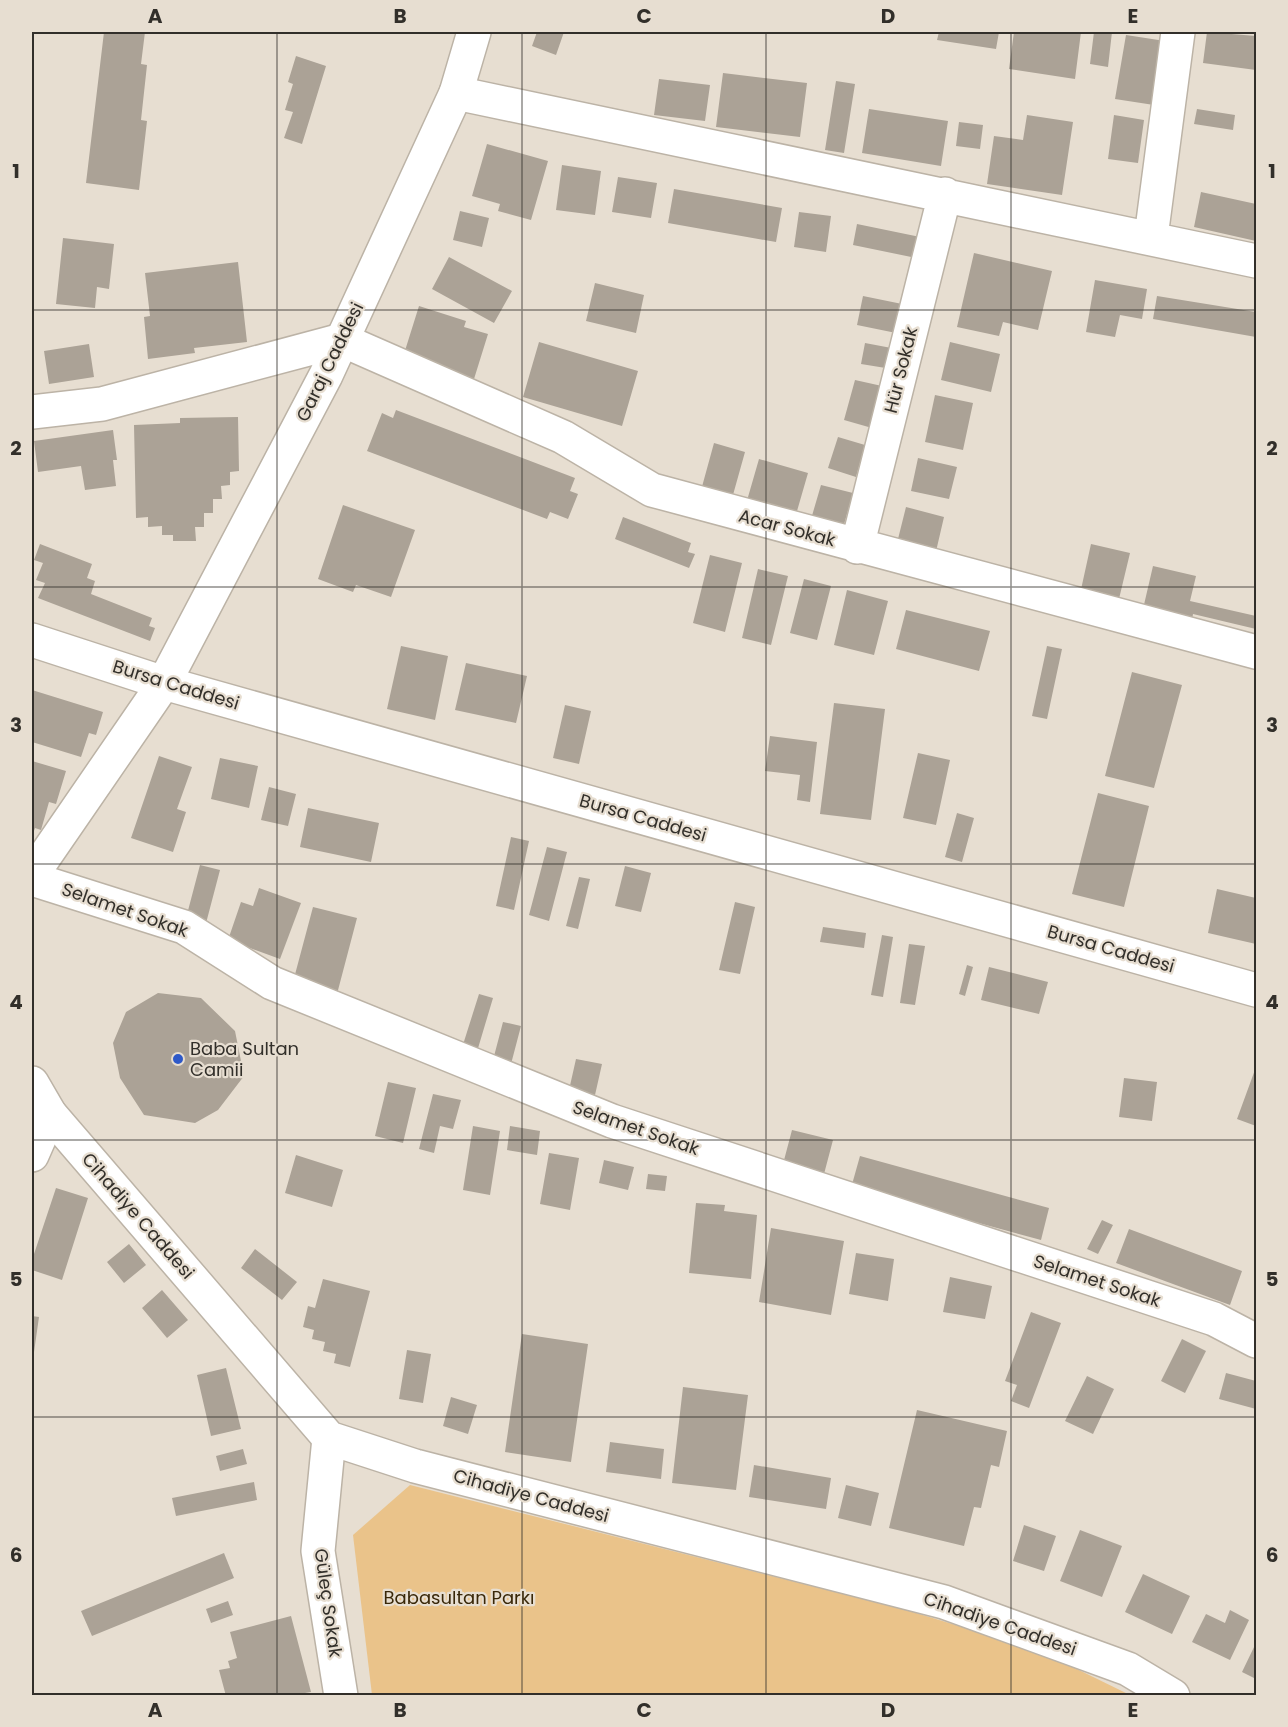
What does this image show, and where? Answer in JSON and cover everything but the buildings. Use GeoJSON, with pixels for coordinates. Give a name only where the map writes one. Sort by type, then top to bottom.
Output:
{"type":"FeatureCollection","features":[{"type":"Feature","properties":{"kind":"street","name":"Garaj Caddesi"},"geometry":{"type":"LineString","coordinates":[[32,877],[164,683],[342,340],[456,93],[474,32]]}},
{"type":"Feature","properties":{"kind":"street"},"geometry":{"type":"LineString","coordinates":[[1151,237],[1178,32]]}},
{"type":"Feature","properties":{"kind":"street"},"geometry":{"type":"LineString","coordinates":[[456,93],[1257,261]]}},
{"type":"Feature","properties":{"kind":"street","name":"Hür Sokak"},"geometry":{"type":"LineString","coordinates":[[857,547],[945,194]]}},
{"type":"Feature","properties":{"kind":"street"},"geometry":{"type":"LineString","coordinates":[[32,412],[102,404],[342,340]]}},
{"type":"Feature","properties":{"kind":"street","name":"Acar Sokak"},"geometry":{"type":"LineString","coordinates":[[342,340],[563,437],[652,490],[857,547],[1257,652]]}},
{"type":"Feature","properties":{"kind":"street","name":"Bursa Caddesi"},"geometry":{"type":"LineString","coordinates":[[32,640],[164,683],[1257,990]]}},
{"type":"Feature","properties":{"kind":"street","name":"Selamet Sokak"},"geometry":{"type":"LineString","coordinates":[[32,877],[184,927],[272,983],[612,1121],[1214,1319],[1257,1341]]}},
{"type":"Feature","properties":{"kind":"street","name":"Cihadiye Caddesi"},"geometry":{"type":"LineString","coordinates":[[32,1083],[50,1114],[329,1438],[415,1466],[944,1602],[1128,1669],[1173,1695]]}},
{"type":"Feature","properties":{"kind":"street"},"geometry":{"type":"LineString","coordinates":[[32,1155],[50,1114]]}},
{"type":"Feature","properties":{"kind":"street","name":"Güleç Sokak"},"geometry":{"type":"LineString","coordinates":[[329,1438],[318,1551],[341,1695]]}},
{"type":"Feature","properties":{"kind":"green space","name":"Babasultan Parkı"},"geometry":{"type":"Polygon","coordinates":[[[410,1485],[903,1609],[1038,1650],[1130,1695],[372,1695],[353,1535],[410,1485]]]}},
{"type":"Feature","properties":{"kind":"place","name":"Baba Sultan Camii"},"geometry":{"type":"Point","coordinates":[178,1059]}}]}
